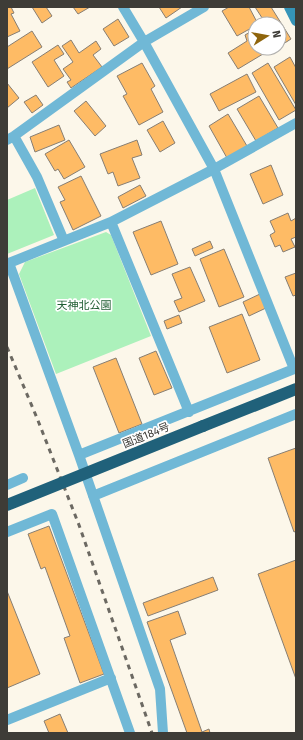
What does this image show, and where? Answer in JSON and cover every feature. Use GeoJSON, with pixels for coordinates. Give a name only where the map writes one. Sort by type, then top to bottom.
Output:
{"type":"FeatureCollection","features":[{"type":"Feature","properties":{"kind":"highway","name":"国道184号"},"geometry":{"type":"LineString","coordinates":[[7,505],[296,389]]}},
{"type":"Feature","properties":{"kind":"street"},"geometry":{"type":"LineString","coordinates":[[79,455],[295,369],[214,169],[144,42],[122,7]]}},
{"type":"Feature","properties":{"kind":"street"},"geometry":{"type":"LineString","coordinates":[[64,241],[37,177],[11,138],[144,42],[204,7]]}},
{"type":"Feature","properties":{"kind":"street"},"geometry":{"type":"LineString","coordinates":[[289,7],[296,21]]}},
{"type":"Feature","properties":{"kind":"street"},"geometry":{"type":"LineString","coordinates":[[163,733],[160,690],[79,455],[8,263],[111,222],[214,169],[296,123]]}},
{"type":"Feature","properties":{"kind":"street"},"geometry":{"type":"LineString","coordinates":[[111,222],[189,412]]}},
{"type":"Feature","properties":{"kind":"street"},"geometry":{"type":"LineString","coordinates":[[93,496],[296,414]]}},
{"type":"Feature","properties":{"kind":"street"},"geometry":{"type":"LineString","coordinates":[[7,485],[22,478]]}},
{"type":"Feature","properties":{"kind":"street"},"geometry":{"type":"LineString","coordinates":[[7,532],[52,514],[130,733]]}},
{"type":"Feature","properties":{"kind":"street"},"geometry":{"type":"LineString","coordinates":[[7,720],[111,678]]}},
{"type":"Feature","properties":{"kind":"green space"},"geometry":{"type":"Polygon","coordinates":[[[35,188],[54,235],[7,254],[7,200],[35,188]]]}},
{"type":"Feature","properties":{"kind":"green space","name":"天神北公園"},"geometry":{"type":"Polygon","coordinates":[[[106,232],[111,235],[151,336],[56,374],[19,274],[25,262],[106,232]]]}},
{"type":"Feature","properties":{"kind":"building"},"geometry":{"type":"Polygon","coordinates":[[[7,7],[11,7],[14,13],[11,14],[20,31],[7,37],[7,7]]]}},
{"type":"Feature","properties":{"kind":"building"},"geometry":{"type":"Polygon","coordinates":[[[32,7],[46,7],[52,16],[42,23],[32,7]]]}},
{"type":"Feature","properties":{"kind":"building"},"geometry":{"type":"Polygon","coordinates":[[[73,7],[90,7],[78,14],[73,7]]]}},
{"type":"Feature","properties":{"kind":"building"},"geometry":{"type":"Polygon","coordinates":[[[159,7],[182,7],[166,18],[159,7]]]}},
{"type":"Feature","properties":{"kind":"building"},"geometry":{"type":"Polygon","coordinates":[[[229,7],[249,7],[254,16],[247,16],[247,30],[237,36],[222,11],[229,7]]]}},
{"type":"Feature","properties":{"kind":"building"},"geometry":{"type":"Polygon","coordinates":[[[255,7],[271,7],[277,16],[261,16],[255,7]]]}},
{"type":"Feature","properties":{"kind":"building"},"geometry":{"type":"Polygon","coordinates":[[[118,19],[129,37],[114,46],[103,29],[118,19]]]}},
{"type":"Feature","properties":{"kind":"building"},"geometry":{"type":"Polygon","coordinates":[[[32,31],[42,47],[7,69],[7,47],[32,31]]]}},
{"type":"Feature","properties":{"kind":"building"},"geometry":{"type":"Polygon","coordinates":[[[287,33],[291,39],[287,42],[287,33]]]}},
{"type":"Feature","properties":{"kind":"building"},"geometry":{"type":"Polygon","coordinates":[[[71,40],[79,53],[96,41],[101,49],[93,55],[102,67],[71,88],[67,82],[71,80],[63,69],[73,62],[62,46],[71,40]]]}},
{"type":"Feature","properties":{"kind":"building"},"geometry":{"type":"Polygon","coordinates":[[[247,41],[247,56],[260,56],[238,69],[228,53],[247,41]]]}},
{"type":"Feature","properties":{"kind":"building"},"geometry":{"type":"Polygon","coordinates":[[[58,45],[64,54],[54,60],[64,76],[48,87],[32,62],[58,45]]]}},
{"type":"Feature","properties":{"kind":"building"},"geometry":{"type":"Polygon","coordinates":[[[290,57],[296,68],[296,105],[274,67],[290,57]]]}},
{"type":"Feature","properties":{"kind":"building"},"geometry":{"type":"Polygon","coordinates":[[[142,63],[155,86],[151,89],[163,112],[139,125],[123,96],[127,94],[117,76],[142,63]]]}},
{"type":"Feature","properties":{"kind":"building"},"geometry":{"type":"Polygon","coordinates":[[[268,63],[296,110],[279,120],[252,73],[268,63]]]}},
{"type":"Feature","properties":{"kind":"building"},"geometry":{"type":"Polygon","coordinates":[[[247,74],[256,92],[219,111],[210,94],[247,74]]]}},
{"type":"Feature","properties":{"kind":"building"},"geometry":{"type":"Polygon","coordinates":[[[7,83],[19,98],[7,108],[7,83]]]}},
{"type":"Feature","properties":{"kind":"building"},"geometry":{"type":"Polygon","coordinates":[[[36,95],[43,105],[32,113],[24,102],[36,95]]]}},
{"type":"Feature","properties":{"kind":"building"},"geometry":{"type":"Polygon","coordinates":[[[259,96],[278,128],[256,141],[237,109],[259,96]]]}},
{"type":"Feature","properties":{"kind":"building"},"geometry":{"type":"Polygon","coordinates":[[[86,101],[106,126],[95,136],[74,111],[86,101]]]}},
{"type":"Feature","properties":{"kind":"building"},"geometry":{"type":"Polygon","coordinates":[[[228,114],[247,146],[227,158],[209,126],[228,114]]]}},
{"type":"Feature","properties":{"kind":"building"},"geometry":{"type":"Polygon","coordinates":[[[163,121],[175,143],[160,152],[147,130],[163,121]]]}},
{"type":"Feature","properties":{"kind":"building"},"geometry":{"type":"Polygon","coordinates":[[[59,125],[65,140],[35,152],[30,137],[59,125]]]}},
{"type":"Feature","properties":{"kind":"building"},"geometry":{"type":"Polygon","coordinates":[[[69,140],[85,167],[64,179],[58,169],[55,171],[45,154],[69,140]]]}},
{"type":"Feature","properties":{"kind":"building"},"geometry":{"type":"Polygon","coordinates":[[[137,140],[142,155],[132,158],[140,178],[118,186],[113,172],[108,174],[100,154],[137,140]]]}},
{"type":"Feature","properties":{"kind":"building"},"geometry":{"type":"Polygon","coordinates":[[[271,165],[283,195],[263,204],[250,174],[271,165]]]}},
{"type":"Feature","properties":{"kind":"building"},"geometry":{"type":"Polygon","coordinates":[[[81,176],[101,216],[73,230],[60,202],[65,200],[58,187],[81,176]]]}},
{"type":"Feature","properties":{"kind":"building"},"geometry":{"type":"Polygon","coordinates":[[[140,185],[146,196],[123,208],[118,197],[140,185]]]}},
{"type":"Feature","properties":{"kind":"building"},"geometry":{"type":"Polygon","coordinates":[[[288,213],[291,221],[296,218],[296,237],[291,239],[295,247],[283,252],[280,245],[275,247],[270,235],[275,232],[270,221],[288,213]]]}},
{"type":"Feature","properties":{"kind":"building"},"geometry":{"type":"Polygon","coordinates":[[[161,221],[178,264],[151,275],[133,232],[161,221]]]}},
{"type":"Feature","properties":{"kind":"building"},"geometry":{"type":"Polygon","coordinates":[[[210,241],[213,248],[195,256],[192,249],[210,241]]]}},
{"type":"Feature","properties":{"kind":"building"},"geometry":{"type":"Polygon","coordinates":[[[224,249],[244,297],[219,307],[200,259],[224,249]]]}},
{"type":"Feature","properties":{"kind":"building"},"geometry":{"type":"Polygon","coordinates":[[[190,267],[205,301],[179,312],[174,301],[182,298],[172,274],[190,267]]]}},
{"type":"Feature","properties":{"kind":"building"},"geometry":{"type":"Polygon","coordinates":[[[296,273],[296,295],[293,296],[285,277],[296,273]]]}},
{"type":"Feature","properties":{"kind":"building"},"geometry":{"type":"Polygon","coordinates":[[[260,294],[266,308],[249,316],[243,302],[260,294]]]}},
{"type":"Feature","properties":{"kind":"building"},"geometry":{"type":"Polygon","coordinates":[[[242,314],[260,360],[227,373],[209,327],[242,314]]]}},
{"type":"Feature","properties":{"kind":"building"},"geometry":{"type":"Polygon","coordinates":[[[179,315],[182,323],[167,329],[164,321],[179,315]]]}},
{"type":"Feature","properties":{"kind":"building"},"geometry":{"type":"Polygon","coordinates":[[[156,351],[172,388],[154,395],[139,358],[156,351]]]}},
{"type":"Feature","properties":{"kind":"building"},"geometry":{"type":"Polygon","coordinates":[[[116,358],[142,424],[119,433],[93,367],[116,358]]]}},
{"type":"Feature","properties":{"kind":"building"},"geometry":{"type":"Polygon","coordinates":[[[296,448],[296,531],[294,532],[268,458],[296,448]]]}},
{"type":"Feature","properties":{"kind":"building"},"geometry":{"type":"Polygon","coordinates":[[[49,526],[104,674],[80,683],[64,638],[70,636],[45,567],[41,569],[28,534],[49,526]]]}},
{"type":"Feature","properties":{"kind":"building"},"geometry":{"type":"Polygon","coordinates":[[[296,560],[296,679],[258,574],[296,560]]]}},
{"type":"Feature","properties":{"kind":"building"},"geometry":{"type":"Polygon","coordinates":[[[213,577],[218,590],[148,616],[143,603],[213,577]]]}},
{"type":"Feature","properties":{"kind":"building"},"geometry":{"type":"Polygon","coordinates":[[[7,591],[40,674],[7,688],[7,591]]]}},
{"type":"Feature","properties":{"kind":"building"},"geometry":{"type":"Polygon","coordinates":[[[178,611],[186,634],[170,640],[202,732],[209,729],[210,733],[187,733],[147,622],[178,611]]]}},
{"type":"Feature","properties":{"kind":"building"},"geometry":{"type":"Polygon","coordinates":[[[60,714],[68,733],[49,733],[44,721],[60,714]]]}},
{"type":"Feature","properties":{"kind":"railway"},"geometry":{"type":"LineString","coordinates":[[7,347],[79,525],[152,733]]}}]}
